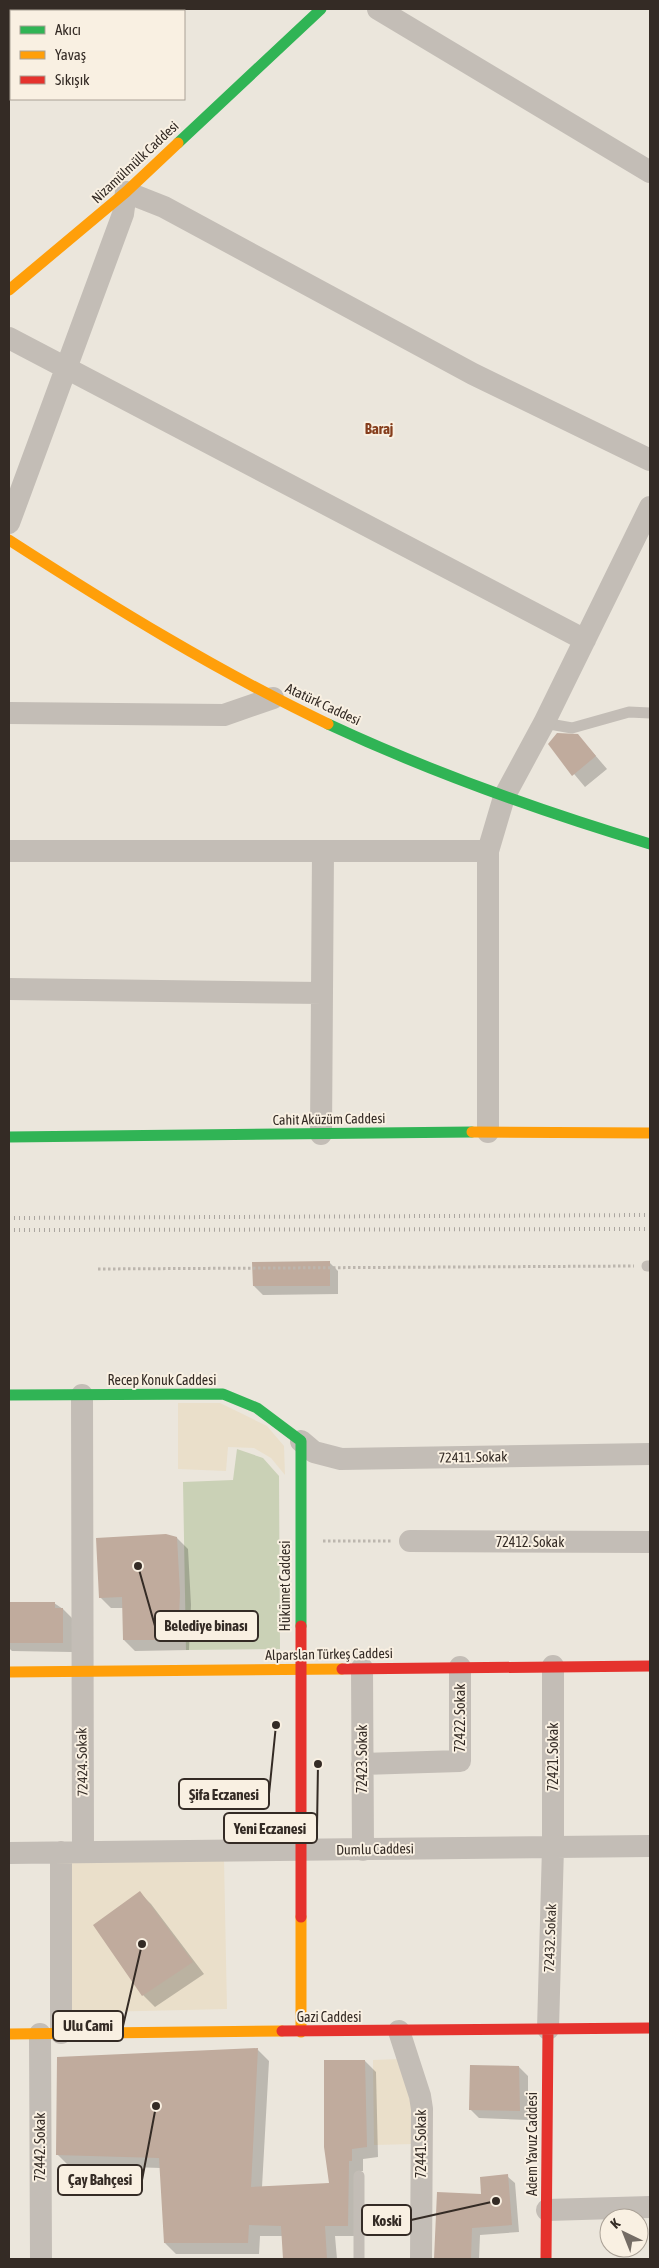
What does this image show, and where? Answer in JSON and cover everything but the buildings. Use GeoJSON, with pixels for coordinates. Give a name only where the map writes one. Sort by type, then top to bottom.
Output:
{"type":"FeatureCollection","features":[{"type":"Feature","properties":{"kind":"street","name":"Nizamülmülk Caddesi"},"geometry":{"type":"LineString","coordinates":[[9,290],[32,273],[126,192],[321,9]]}},
{"type":"Feature","properties":{"kind":"street"},"geometry":{"type":"LineString","coordinates":[[378,9],[650,172]]}},
{"type":"Feature","properties":{"kind":"street"},"geometry":{"type":"LineString","coordinates":[[9,523],[123,214],[126,192],[164,206],[473,374],[650,460]]}},
{"type":"Feature","properties":{"kind":"street"},"geometry":{"type":"LineString","coordinates":[[9,338],[585,640]]}},
{"type":"Feature","properties":{"kind":"street"},"geometry":{"type":"LineString","coordinates":[[488,1132],[488,851],[504,797],[544,723],[650,507]]}},
{"type":"Feature","properties":{"kind":"street","name":"Atatürk Caddesi"},"geometry":{"type":"LineString","coordinates":[[9,540],[126,615],[273,698],[394,753],[504,797],[650,844]]}},
{"type":"Feature","properties":{"kind":"street"},"geometry":{"type":"LineString","coordinates":[[9,713],[224,715],[273,698]]}},
{"type":"Feature","properties":{"kind":"street"},"geometry":{"type":"LineString","coordinates":[[9,851],[488,851]]}},
{"type":"Feature","properties":{"kind":"street"},"geometry":{"type":"LineString","coordinates":[[321,1134],[323,851]]}},
{"type":"Feature","properties":{"kind":"street"},"geometry":{"type":"LineString","coordinates":[[9,989],[322,993]]}},
{"type":"Feature","properties":{"kind":"street","name":"Cahit Aküzüm Caddesi"},"geometry":{"type":"LineString","coordinates":[[9,1137],[488,1132],[650,1133]]}},
{"type":"Feature","properties":{"kind":"street","name":"Recep Konuk Caddesi"},"geometry":{"type":"LineString","coordinates":[[9,1395],[223,1394],[257,1408],[301,1441]]}},
{"type":"Feature","properties":{"kind":"street","name":"72424. Sokak"},"geometry":{"type":"LineString","coordinates":[[82,1395],[81,1672],[83,1852]]}},
{"type":"Feature","properties":{"kind":"street","name":"72411. Sokak"},"geometry":{"type":"LineString","coordinates":[[301,1441],[314,1452],[341,1459],[650,1454]]}},
{"type":"Feature","properties":{"kind":"street","name":"Hükümet Caddesi"},"geometry":{"type":"LineString","coordinates":[[301,1441],[301,2032]]}},
{"type":"Feature","properties":{"kind":"street","name":"72412. Sokak"},"geometry":{"type":"LineString","coordinates":[[410,1541],[650,1542]]}},
{"type":"Feature","properties":{"kind":"street","name":"72421. Sokak"},"geometry":{"type":"LineString","coordinates":[[553,1666],[553,1847]]}},
{"type":"Feature","properties":{"kind":"street","name":"Alparslan Türkeş Caddesi"},"geometry":{"type":"LineString","coordinates":[[9,1672],[650,1666]]}},
{"type":"Feature","properties":{"kind":"street","name":"72422. Sokak"},"geometry":{"type":"LineString","coordinates":[[362,1764],[460,1761],[460,1667]]}},
{"type":"Feature","properties":{"kind":"street","name":"72423. Sokak"},"geometry":{"type":"LineString","coordinates":[[362,1668],[363,1850]]}},
{"type":"Feature","properties":{"kind":"street","name":"Dumlu Caddesi"},"geometry":{"type":"LineString","coordinates":[[9,1853],[650,1846]]}},
{"type":"Feature","properties":{"kind":"street","name":"72432. Sokak"},"geometry":{"type":"LineString","coordinates":[[548,2030],[553,1847]]}},
{"type":"Feature","properties":{"kind":"street","name":"72442. Sokak"},"geometry":{"type":"LineString","coordinates":[[41,2259],[61,1852]]}},
{"type":"Feature","properties":{"kind":"street","name":"Gazi Caddesi"},"geometry":{"type":"LineString","coordinates":[[9,2034],[399,2032],[650,2028]]}},
{"type":"Feature","properties":{"kind":"street","name":"Adem Yavuz Caddesi"},"geometry":{"type":"LineString","coordinates":[[546,2259],[548,2030]]}},
{"type":"Feature","properties":{"kind":"street","name":"72441. Sokak"},"geometry":{"type":"LineString","coordinates":[[399,2032],[422,2109],[421,2259]]}},
{"type":"Feature","properties":{"kind":"street"},"geometry":{"type":"LineString","coordinates":[[547,2210],[650,2207]]}},
{"type":"Feature","properties":{"kind":"lane"},"geometry":{"type":"LineString","coordinates":[[544,723],[572,728],[629,712],[650,713]]}},
{"type":"Feature","properties":{"kind":"lane"},"geometry":{"type":"LineString","coordinates":[[359,2176],[359,2259]]}},
{"type":"Feature","properties":{"kind":"path"},"geometry":{"type":"LineString","coordinates":[[98,1269],[649,1266]]}},
{"type":"Feature","properties":{"kind":"path"},"geometry":{"type":"LineString","coordinates":[[300,1541],[410,1541]]}},
{"type":"Feature","properties":{"kind":"green space"},"geometry":{"type":"Polygon","coordinates":[[[237,1449],[263,1458],[279,1476],[280,1649],[186,1650],[183,1482],[233,1480],[237,1449]]]}},
{"type":"Feature","properties":{"kind":"shaded area"},"geometry":{"type":"Polygon","coordinates":[[[178,1403],[220,1403],[267,1426],[284,1446],[285,1475],[271,1458],[254,1448],[228,1447],[226,1471],[178,1469],[178,1403]]]}},
{"type":"Feature","properties":{"kind":"shaded area"},"geometry":{"type":"Polygon","coordinates":[[[224,1859],[227,2009],[56,2013],[53,1863],[224,1859]]]}},
{"type":"Feature","properties":{"kind":"shaded area"},"geometry":{"type":"Polygon","coordinates":[[[399,2059],[413,2097],[414,2144],[374,2145],[373,2060],[399,2059]]]}},
{"type":"Feature","properties":{"kind":"railway"},"geometry":{"type":"LineString","coordinates":[[9,1218],[650,1215]]}},
{"type":"Feature","properties":{"kind":"railway"},"geometry":{"type":"LineString","coordinates":[[9,1230],[650,1229]]}},
{"type":"Feature","properties":{"kind":"traffic: fast"},"geometry":{"type":"LineString","coordinates":[[178,143],[321,9]]}},
{"type":"Feature","properties":{"kind":"traffic: fast"},"geometry":{"type":"LineString","coordinates":[[328,724],[407,759],[487,790],[650,844]]}},
{"type":"Feature","properties":{"kind":"traffic: fast"},"geometry":{"type":"LineString","coordinates":[[9,1137],[472,1132]]}},
{"type":"Feature","properties":{"kind":"traffic: fast"},"geometry":{"type":"LineString","coordinates":[[9,1395],[223,1394],[257,1408],[301,1441],[301,1626]]}},
{"type":"Feature","properties":{"kind":"traffic: slow"},"geometry":{"type":"LineString","coordinates":[[9,290],[126,192],[178,143]]}},
{"type":"Feature","properties":{"kind":"traffic: slow"},"geometry":{"type":"LineString","coordinates":[[9,540],[87,590],[166,637],[246,682],[328,724]]}},
{"type":"Feature","properties":{"kind":"traffic: slow"},"geometry":{"type":"LineString","coordinates":[[472,1132],[650,1133]]}},
{"type":"Feature","properties":{"kind":"traffic: slow"},"geometry":{"type":"LineString","coordinates":[[9,1672],[342,1669]]}},
{"type":"Feature","properties":{"kind":"traffic: slow"},"geometry":{"type":"LineString","coordinates":[[301,1917],[301,2032]]}},
{"type":"Feature","properties":{"kind":"traffic: slow"},"geometry":{"type":"LineString","coordinates":[[9,2034],[282,2031]]}},
{"type":"Feature","properties":{"kind":"traffic: jam"},"geometry":{"type":"LineString","coordinates":[[301,1626],[301,1917]]}},
{"type":"Feature","properties":{"kind":"traffic: jam"},"geometry":{"type":"LineString","coordinates":[[342,1669],[650,1666]]}},
{"type":"Feature","properties":{"kind":"traffic: jam"},"geometry":{"type":"LineString","coordinates":[[282,2031],[650,2028]]}},
{"type":"Feature","properties":{"kind":"traffic: jam"},"geometry":{"type":"LineString","coordinates":[[546,2259],[548,2029]]}},
{"type":"Feature","properties":{"kind":"place","name":"Belediye binası"},"geometry":{"type":"Point","coordinates":[138,1566]}},
{"type":"Feature","properties":{"kind":"place","name":"Şifa Eczanesi"},"geometry":{"type":"Point","coordinates":[276,1725]}},
{"type":"Feature","properties":{"kind":"place","name":"Yeni Eczanesi"},"geometry":{"type":"Point","coordinates":[318,1764]}},
{"type":"Feature","properties":{"kind":"place","name":"Ulu Cami"},"geometry":{"type":"Point","coordinates":[142,1944]}},
{"type":"Feature","properties":{"kind":"place","name":"Çay Bahçesi"},"geometry":{"type":"Point","coordinates":[156,2106]}},
{"type":"Feature","properties":{"kind":"place","name":"Koski"},"geometry":{"type":"Point","coordinates":[496,2201]}},
{"type":"Feature","properties":{"kind":"district","name":"Baraj"},"geometry":{"type":"Point","coordinates":[379,428]}}]}
